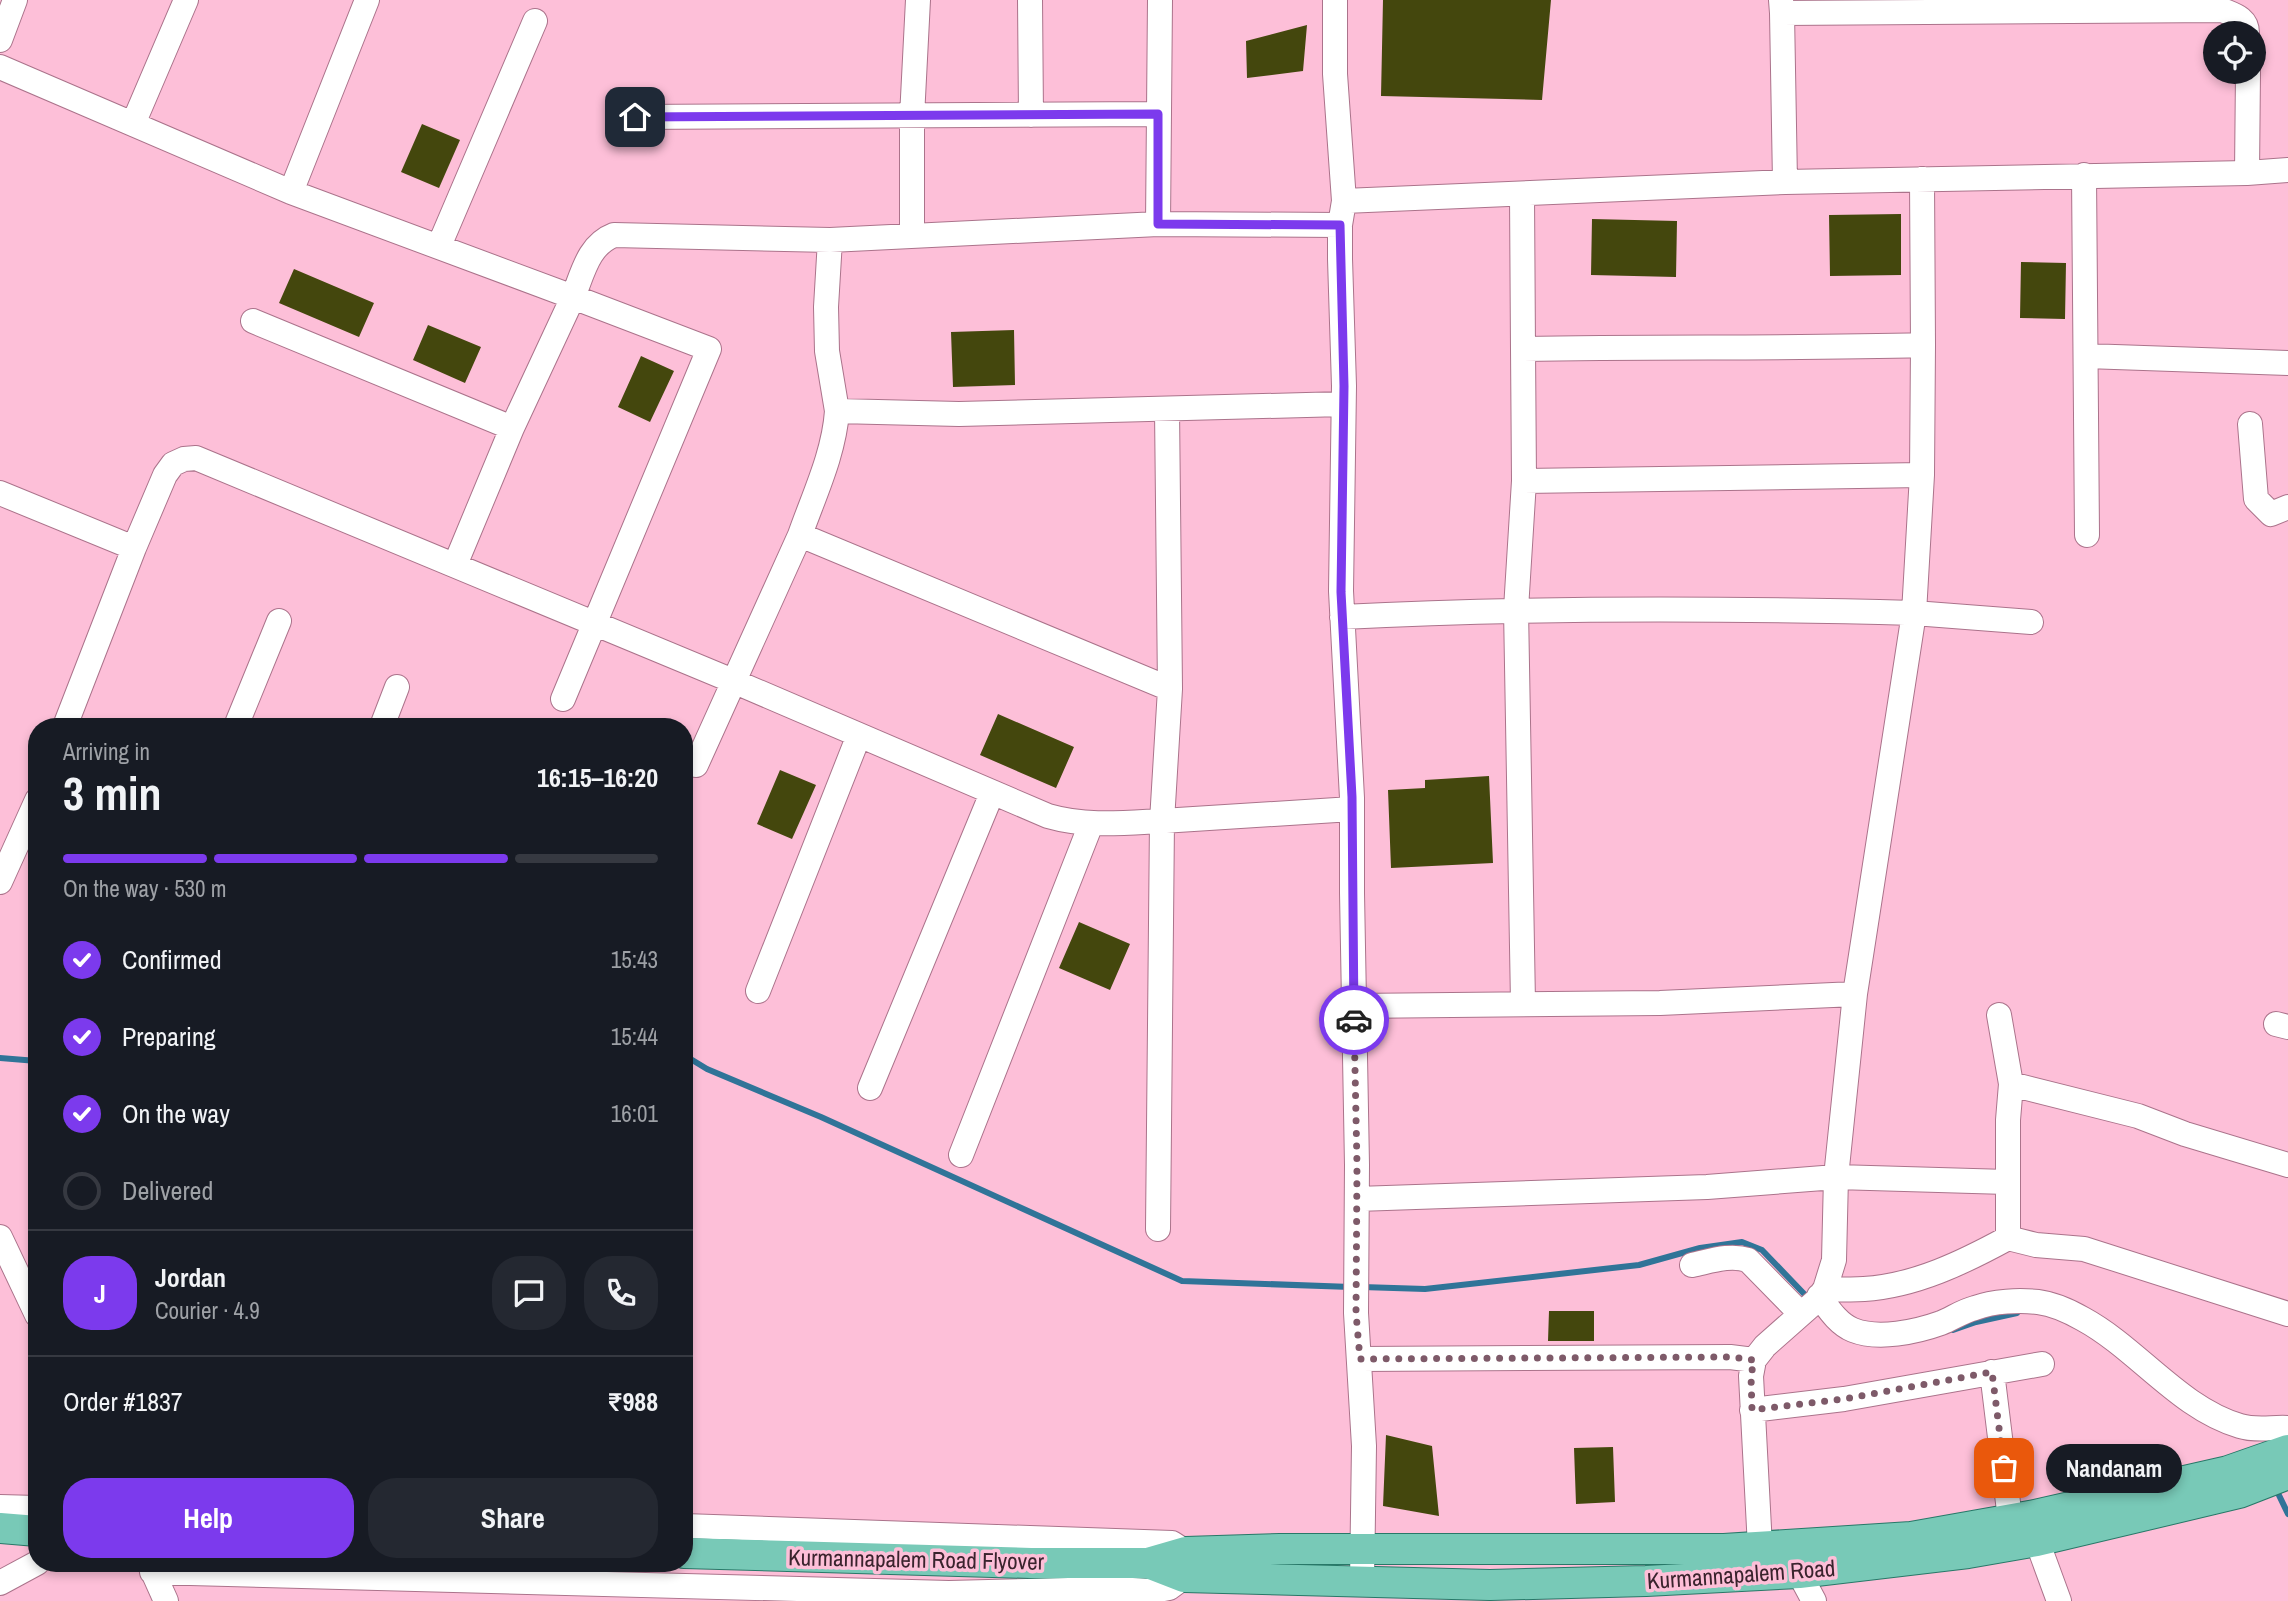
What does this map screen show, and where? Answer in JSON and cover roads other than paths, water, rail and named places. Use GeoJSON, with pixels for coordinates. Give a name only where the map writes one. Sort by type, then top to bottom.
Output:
{"type":"FeatureCollection","features":[{"type":"Feature","properties":{"kind":"main road","name":"Kurmannapalem Road"},"geometry":{"type":"LineString","coordinates":[[1185,1564],[1364,1549],[1724,1549],[1912,1537],[2010,1519],[2228,1471],[2274,1467]]}},
{"type":"Feature","properties":{"kind":"main road","name":"Kurmannapalem Road"},"geometry":{"type":"LineString","coordinates":[[1185,1564],[1494,1593],[1651,1591],[1968,1553],[2037,1541],[2239,1493],[2274,1467]]}},
{"type":"Feature","properties":{"kind":"main road"},"geometry":{"type":"LineString","coordinates":[[0,1528],[28,1530]]}},
{"type":"Feature","properties":{"kind":"main road","name":"Kurmannapalem Road Flyover"},"geometry":{"type":"LineString","coordinates":[[693,1553],[1031,1563],[1185,1564]]}},
{"type":"Feature","properties":{"kind":"street"},"geometry":{"type":"LineString","coordinates":[[0,40],[15,0]]}},
{"type":"Feature","properties":{"kind":"street"},"geometry":{"type":"LineString","coordinates":[[133,124],[186,0]]}},
{"type":"Feature","properties":{"kind":"street"},"geometry":{"type":"LineString","coordinates":[[291,192],[367,0]]}},
{"type":"Feature","properties":{"kind":"street"},"geometry":{"type":"LineString","coordinates":[[912,234],[912,117],[918,0]]}},
{"type":"Feature","properties":{"kind":"street"},"geometry":{"type":"LineString","coordinates":[[1030,0],[1031,116]]}},
{"type":"Feature","properties":{"kind":"street"},"geometry":{"type":"LineString","coordinates":[[1158,224],[1160,0]]}},
{"type":"Feature","properties":{"kind":"street"},"geometry":{"type":"LineString","coordinates":[[1335,0],[1335,74],[1342,213],[1342,617],[1352,809],[1356,1313],[1360,1359],[1364,1549],[1362,1581]]}},
{"type":"Feature","properties":{"kind":"street"},"geometry":{"type":"LineString","coordinates":[[1785,181],[1781,6],[2070,6],[2222,10],[2243,21]]}},
{"type":"Feature","properties":{"kind":"street"},"geometry":{"type":"LineString","coordinates":[[439,246],[535,20]]}},
{"type":"Feature","properties":{"kind":"street"},"geometry":{"type":"LineString","coordinates":[[0,67],[291,192],[709,349],[563,699]]}},
{"type":"Feature","properties":{"kind":"street"},"geometry":{"type":"LineString","coordinates":[[2247,173],[2248,84]]}},
{"type":"Feature","properties":{"kind":"street"},"geometry":{"type":"LineString","coordinates":[[635,117],[1158,114]]}},
{"type":"Feature","properties":{"kind":"street"},"geometry":{"type":"LineString","coordinates":[[455,565],[512,428],[593,249],[601,240],[614,234],[830,240],[1342,213],[1521,195],[1785,181],[2247,173],[2288,170]]}},
{"type":"Feature","properties":{"kind":"street"},"geometry":{"type":"LineString","coordinates":[[2084,175],[2087,535]]}},
{"type":"Feature","properties":{"kind":"street"},"geometry":{"type":"LineString","coordinates":[[1760,1546],[1751,1376],[1754,1360],[1765,1346],[1814,1302],[1834,1259],[1836,1177],[1856,994],[1914,613],[1922,475],[1922,179]]}},
{"type":"Feature","properties":{"kind":"street"},"geometry":{"type":"LineString","coordinates":[[1521,195],[1524,481],[1516,609],[1523,1003]]}},
{"type":"Feature","properties":{"kind":"street"},"geometry":{"type":"LineString","coordinates":[[696,765],[800,535],[831,450],[837,411],[827,351],[826,307],[830,240]]}},
{"type":"Feature","properties":{"kind":"street"},"geometry":{"type":"LineString","coordinates":[[253,321],[512,428]]}},
{"type":"Feature","properties":{"kind":"street"},"geometry":{"type":"LineString","coordinates":[[1523,349],[1923,345]]}},
{"type":"Feature","properties":{"kind":"street"},"geometry":{"type":"LineString","coordinates":[[2086,356],[2288,363]]}},
{"type":"Feature","properties":{"kind":"street"},"geometry":{"type":"LineString","coordinates":[[837,411],[959,414],[1343,404]]}},
{"type":"Feature","properties":{"kind":"street"},"geometry":{"type":"LineString","coordinates":[[1158,1228],[1162,821],[1170,689],[1167,409]]}},
{"type":"Feature","properties":{"kind":"street"},"geometry":{"type":"LineString","coordinates":[[2250,425],[2256,499],[2271,514],[2288,507]]}},
{"type":"Feature","properties":{"kind":"street"},"geometry":{"type":"LineString","coordinates":[[68,718],[165,475],[173,464],[196,458],[733,681],[1048,816],[1091,824],[1352,809]]}},
{"type":"Feature","properties":{"kind":"street"},"geometry":{"type":"LineString","coordinates":[[1524,481],[1922,475]]}},
{"type":"Feature","properties":{"kind":"street"},"geometry":{"type":"LineString","coordinates":[[0,493],[134,548]]}},
{"type":"Feature","properties":{"kind":"street"},"geometry":{"type":"LineString","coordinates":[[800,535],[1170,689]]}},
{"type":"Feature","properties":{"kind":"street"},"geometry":{"type":"LineString","coordinates":[[1342,617],[1516,609],[1727,608],[1914,613],[2031,622]]}},
{"type":"Feature","properties":{"kind":"street"},"geometry":{"type":"LineString","coordinates":[[239,718],[279,621]]}},
{"type":"Feature","properties":{"kind":"street"},"geometry":{"type":"LineString","coordinates":[[385,718],[397,687]]}},
{"type":"Feature","properties":{"kind":"street"},"geometry":{"type":"LineString","coordinates":[[758,991],[859,735]]}},
{"type":"Feature","properties":{"kind":"street"},"geometry":{"type":"LineString","coordinates":[[870,1088],[992,793]]}},
{"type":"Feature","properties":{"kind":"street"},"geometry":{"type":"LineString","coordinates":[[961,1155],[1091,824]]}},
{"type":"Feature","properties":{"kind":"street"},"geometry":{"type":"LineString","coordinates":[[0,882],[28,833]]}},
{"type":"Feature","properties":{"kind":"street"},"geometry":{"type":"LineString","coordinates":[[1353,1006],[1660,1003],[1856,994]]}},
{"type":"Feature","properties":{"kind":"street"},"geometry":{"type":"LineString","coordinates":[[1999,1015],[2011,1084],[2008,1238]]}},
{"type":"Feature","properties":{"kind":"street"},"geometry":{"type":"LineString","coordinates":[[2011,1084],[2138,1116],[2185,1134],[2288,1165]]}},
{"type":"Feature","properties":{"kind":"street"},"geometry":{"type":"LineString","coordinates":[[1357,1199],[1707,1187],[1836,1177],[2007,1182]]}},
{"type":"Feature","properties":{"kind":"street"},"geometry":{"type":"LineString","coordinates":[[0,1237],[28,1296]]}},
{"type":"Feature","properties":{"kind":"street"},"geometry":{"type":"LineString","coordinates":[[1814,1302],[1941,1270],[1974,1257],[2008,1238],[2036,1245],[2084,1249],[2288,1314]]}},
{"type":"Feature","properties":{"kind":"street"},"geometry":{"type":"LineString","coordinates":[[1692,1265],[1728,1257],[1748,1260],[1852,1329],[1884,1335],[1923,1329],[1977,1307],[1989,1305],[2040,1302],[2060,1307],[2098,1327],[2193,1402],[2215,1415],[2240,1426],[2257,1429],[2288,1428]]}},
{"type":"Feature","properties":{"kind":"street"},"geometry":{"type":"LineString","coordinates":[[1360,1359],[1730,1357],[1754,1360]]}},
{"type":"Feature","properties":{"kind":"street"},"geometry":{"type":"LineString","coordinates":[[1752,1410],[1844,1399],[2042,1364]]}},
{"type":"Feature","properties":{"kind":"street"},"geometry":{"type":"LineString","coordinates":[[1992,1372],[2010,1519]]}},
{"type":"Feature","properties":{"kind":"street"},"geometry":{"type":"LineString","coordinates":[[0,1507],[28,1508]]}},
{"type":"Feature","properties":{"kind":"street"},"geometry":{"type":"LineString","coordinates":[[283,1572],[945,1597],[1112,1595],[1153,1591],[1169,1588],[1185,1564],[1172,1543],[693,1526]]}},
{"type":"Feature","properties":{"kind":"street"},"geometry":{"type":"LineString","coordinates":[[2037,1541],[2059,1601]]}},
{"type":"Feature","properties":{"kind":"street"},"geometry":{"type":"LineString","coordinates":[[0,1583],[28,1568]]}},
{"type":"Feature","properties":{"kind":"street"},"geometry":{"type":"LineString","coordinates":[[153,1572],[166,1601]]}},
{"type":"Feature","properties":{"kind":"street"},"geometry":{"type":"LineString","coordinates":[[1799,1573],[1814,1601]]}},
{"type":"Feature","properties":{"kind":"waterway"},"geometry":{"type":"LineString","coordinates":[[0,1058],[28,1060]]}},
{"type":"Feature","properties":{"kind":"waterway"},"geometry":{"type":"LineString","coordinates":[[693,1060],[1182,1281],[1351,1287]]}},
{"type":"Feature","properties":{"kind":"waterway"},"geometry":{"type":"LineString","coordinates":[[1362,1287],[1425,1289],[1639,1265],[1700,1248],[1742,1242],[1762,1250],[1810,1300]]}},
{"type":"Feature","properties":{"kind":"waterway"},"geometry":{"type":"LineString","coordinates":[[1953,1330],[2017,1313]]}},
{"type":"Feature","properties":{"kind":"waterway"},"geometry":{"type":"LineString","coordinates":[[2275,1487],[2288,1514]]}},
{"type":"Feature","properties":{"kind":"place","name":"Nandanam"},"geometry":{"type":"Point","coordinates":[2004,1468]}}]}
